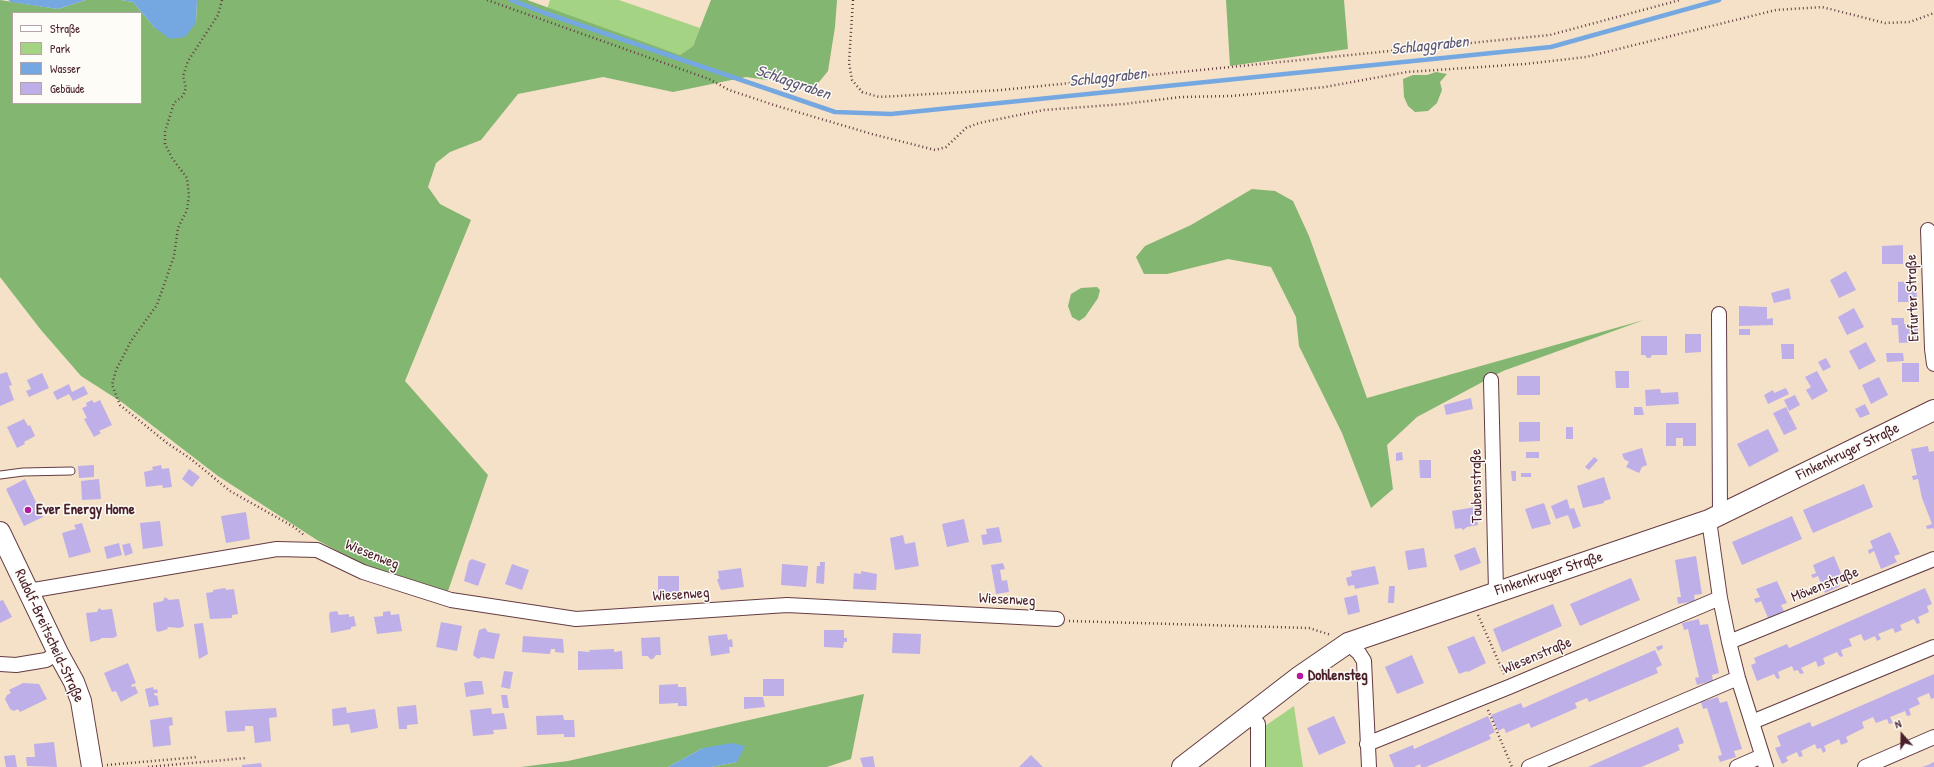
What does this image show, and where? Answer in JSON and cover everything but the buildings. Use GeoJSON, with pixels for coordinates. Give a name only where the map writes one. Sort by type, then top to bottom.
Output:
{"type":"FeatureCollection","features":[{"type":"Feature","properties":{"kind":"street","name":"Erfurter Straße"},"geometry":{"type":"LineString","coordinates":[[1928,230],[1932,349],[1934,364]]}},
{"type":"Feature","properties":{"kind":"street"},"geometry":{"type":"LineString","coordinates":[[1719,314],[1714,518],[1720,598],[1738,678],[1764,762],[1737,767]]}},
{"type":"Feature","properties":{"kind":"street","name":"Taubenstraße"},"geometry":{"type":"LineString","coordinates":[[1491,380],[1496,591]]}},
{"type":"Feature","properties":{"kind":"street","name":"Finkenkruger Straße"},"geometry":{"type":"LineString","coordinates":[[1182,767],[1327,656],[1348,643],[1496,591],[1714,518],[1934,410]]}},
{"type":"Feature","properties":{"kind":"street","name":"Rudolf-Breitscheid-Straße"},"geometry":{"type":"LineString","coordinates":[[0,532],[58,653],[74,682],[81,701],[92,767]]}},
{"type":"Feature","properties":{"kind":"street","name":"Wiesenweg"},"geometry":{"type":"LineString","coordinates":[[28,591],[277,549],[317,550],[363,572],[450,600],[576,619],[787,605],[1057,619]]}},
{"type":"Feature","properties":{"kind":"street","name":"Möwenstraße"},"geometry":{"type":"LineString","coordinates":[[1729,642],[1934,560]]}},
{"type":"Feature","properties":{"kind":"street","name":"Wiesenstraße"},"geometry":{"type":"LineString","coordinates":[[1367,744],[1509,687],[1720,598]]}},
{"type":"Feature","properties":{"kind":"street"},"geometry":{"type":"LineString","coordinates":[[1348,643],[1359,653],[1364,662],[1369,767]]}},
{"type":"Feature","properties":{"kind":"street"},"geometry":{"type":"LineString","coordinates":[[1752,722],[1934,647]]}},
{"type":"Feature","properties":{"kind":"street"},"geometry":{"type":"LineString","coordinates":[[0,664],[16,665],[46,660],[58,653]]}},
{"type":"Feature","properties":{"kind":"street"},"geometry":{"type":"LineString","coordinates":[[1529,767],[1738,678]]}},
{"type":"Feature","properties":{"kind":"street"},"geometry":{"type":"LineString","coordinates":[[1249,715],[1258,724],[1258,767]]}},
{"type":"Feature","properties":{"kind":"street"},"geometry":{"type":"LineString","coordinates":[[1865,767],[1934,737]]}},
{"type":"Feature","properties":{"kind":"lane"},"geometry":{"type":"LineString","coordinates":[[0,475],[23,472],[71,471]]}},
{"type":"Feature","properties":{"kind":"path"},"geometry":{"type":"LineString","coordinates":[[222,0],[218,15],[188,61],[183,76],[186,88],[183,96],[174,103],[165,132],[165,144],[172,158],[187,178],[189,195],[188,210],[178,228],[174,256],[158,305],[131,341],[116,370],[112,385],[120,405],[167,443],[190,459],[230,491],[294,527],[315,544],[317,550]]}},
{"type":"Feature","properties":{"kind":"path"},"geometry":{"type":"LineString","coordinates":[[487,0],[709,79],[729,90],[872,134],[935,150],[946,147],[966,128],[979,122],[1044,110],[1124,104],[1181,97],[1231,96],[1276,92],[1325,87],[1407,72],[1525,64],[1586,57],[1776,10],[1822,7],[1885,23],[1910,22],[1934,13]]}},
{"type":"Feature","properties":{"kind":"path"},"geometry":{"type":"LineString","coordinates":[[853,0],[849,63],[852,80],[862,92],[878,97],[1001,90],[1550,34],[1680,0]]}},
{"type":"Feature","properties":{"kind":"path"},"geometry":{"type":"LineString","coordinates":[[1471,600],[1509,687]]}},
{"type":"Feature","properties":{"kind":"path"},"geometry":{"type":"LineString","coordinates":[[1057,619],[1309,628],[1348,643]]}},
{"type":"Feature","properties":{"kind":"path"},"geometry":{"type":"LineString","coordinates":[[1482,697],[1512,767]]}},
{"type":"Feature","properties":{"kind":"path"},"geometry":{"type":"LineString","coordinates":[[92,767],[198,757]]}},
{"type":"Feature","properties":{"kind":"path"},"geometry":{"type":"LineString","coordinates":[[148,767],[246,758]]}},
{"type":"Feature","properties":{"kind":"green space"},"geometry":{"type":"Polygon","coordinates":[[[0,0],[58,9],[86,0],[121,0],[133,2],[141,12],[12,12],[12,104],[142,104],[142,13],[155,28],[196,23],[197,0],[527,0],[680,55],[693,46],[711,0],[837,0],[835,27],[828,71],[815,87],[746,77],[673,92],[603,77],[518,94],[481,140],[450,152],[436,163],[428,187],[440,204],[471,220],[405,381],[488,475],[448,591],[362,564],[317,540],[218,476],[123,403],[81,376],[41,330],[0,277],[0,0]]]}},
{"type":"Feature","properties":{"kind":"green space"},"geometry":{"type":"Polygon","coordinates":[[[550,0],[619,0],[700,28],[693,46],[680,55],[547,9],[550,0]]]}},
{"type":"Feature","properties":{"kind":"green space"},"geometry":{"type":"Polygon","coordinates":[[[1226,0],[1344,0],[1348,49],[1230,66],[1226,0]]]}},
{"type":"Feature","properties":{"kind":"green space"},"geometry":{"type":"Polygon","coordinates":[[[1436,72],[1447,74],[1440,82],[1442,90],[1437,103],[1428,111],[1415,112],[1408,106],[1404,97],[1403,79],[1413,75],[1427,75],[1436,72]]]}},
{"type":"Feature","properties":{"kind":"green space"},"geometry":{"type":"Polygon","coordinates":[[[1252,189],[1275,191],[1293,201],[1309,236],[1367,398],[1644,320],[1503,371],[1417,417],[1387,445],[1393,489],[1371,508],[1342,433],[1299,346],[1296,317],[1271,267],[1228,259],[1167,274],[1144,274],[1136,257],[1145,246],[1191,225],[1252,189]]]}},
{"type":"Feature","properties":{"kind":"green space"},"geometry":{"type":"Polygon","coordinates":[[[1097,287],[1100,290],[1098,298],[1085,317],[1079,321],[1072,317],[1068,306],[1071,294],[1081,288],[1097,287]]]}},
{"type":"Feature","properties":{"kind":"green space"},"geometry":{"type":"Polygon","coordinates":[[[864,694],[851,759],[827,767],[711,767],[737,762],[703,748],[668,767],[521,767],[568,761],[864,694]]]}},
{"type":"Feature","properties":{"kind":"green space"},"geometry":{"type":"Polygon","coordinates":[[[1294,706],[1303,767],[1265,767],[1265,726],[1294,706]]]}},
{"type":"Feature","properties":{"kind":"water"},"geometry":{"type":"Polygon","coordinates":[[[8,0],[86,0],[58,9],[11,2],[8,0]]]}},
{"type":"Feature","properties":{"kind":"water"},"geometry":{"type":"Polygon","coordinates":[[[121,0],[197,0],[196,23],[185,37],[170,39],[155,28],[133,2],[121,0]]]}},
{"type":"Feature","properties":{"kind":"water"},"geometry":{"type":"Polygon","coordinates":[[[732,743],[745,746],[737,762],[711,767],[668,767],[703,748],[732,743]]]}},
{"type":"Feature","properties":{"kind":"waterway","name":"Schlaggraben"},"geometry":{"type":"LineString","coordinates":[[511,0],[835,112],[891,114],[1551,47],[1719,0]]}},
{"type":"Feature","properties":{"kind":"place","name":"Ever Energy Home"},"geometry":{"type":"Point","coordinates":[28,510]}},
{"type":"Feature","properties":{"kind":"place","name":"Dohlensteg"},"geometry":{"type":"Point","coordinates":[1300,676]}}]}
